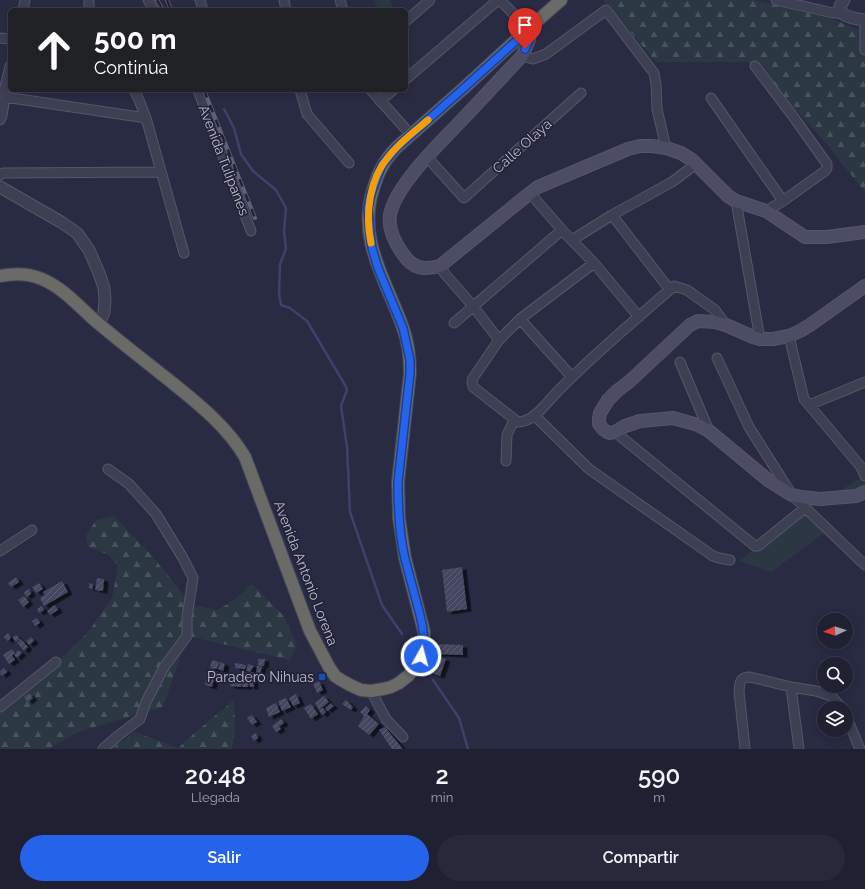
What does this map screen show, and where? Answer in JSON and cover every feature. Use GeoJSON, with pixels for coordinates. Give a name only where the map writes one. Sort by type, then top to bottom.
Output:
{"type":"FeatureCollection","features":[{"type":"Feature","properties":{"kind":"highway","name":"Avenida Antonio Lorena"},"geometry":{"type":"LineString","coordinates":[[0,276],[25,274],[41,278],[58,287],[99,324],[203,407],[237,444],[245,457],[310,631],[335,676],[361,690],[371,691],[391,687],[410,675],[416,666],[424,645],[424,632],[405,558],[399,518],[398,482],[410,373],[410,360],[403,328],[378,268],[372,248],[368,220],[368,208],[371,194],[382,165],[396,148],[561,0]]}},
{"type":"Feature","properties":{"kind":"main road"},"geometry":{"type":"LineString","coordinates":[[528,30],[529,40],[522,56],[427,157],[405,184],[393,206],[390,215],[391,232],[404,256],[413,265],[430,269],[440,266],[538,187],[628,149],[640,146],[666,148],[681,153],[692,160],[728,196],[736,201],[766,211],[805,237],[827,237],[865,232]]}},
{"type":"Feature","properties":{"kind":"main road"},"geometry":{"type":"LineString","coordinates":[[865,286],[810,325],[789,336],[773,339],[760,339],[726,325],[715,322],[698,321],[690,325],[630,381],[617,391],[608,400],[600,413],[599,419],[599,424],[610,433],[640,421],[673,418],[698,425],[709,431],[768,480],[792,495],[820,499],[856,496],[865,492]]}},
{"type":"Feature","properties":{"kind":"street"},"geometry":{"type":"LineString","coordinates":[[408,19],[430,0]]}},
{"type":"Feature","properties":{"kind":"street"},"geometry":{"type":"LineString","coordinates":[[408,77],[499,0],[528,30]]}},
{"type":"Feature","properties":{"kind":"street"},"geometry":{"type":"LineString","coordinates":[[776,0],[832,13],[841,13],[847,17],[865,20],[865,50]]}},
{"type":"Feature","properties":{"kind":"street"},"geometry":{"type":"LineString","coordinates":[[841,13],[840,6],[844,0]]}},
{"type":"Feature","properties":{"kind":"street"},"geometry":{"type":"LineString","coordinates":[[522,56],[533,59],[546,54],[606,10],[654,73],[657,109],[666,148]]}},
{"type":"Feature","properties":{"kind":"street"},"geometry":{"type":"LineString","coordinates":[[755,66],[827,164],[825,171],[783,202],[766,211]]}},
{"type":"Feature","properties":{"kind":"street"},"geometry":{"type":"LineString","coordinates":[[0,120],[2,116],[4,91],[8,74]]}},
{"type":"Feature","properties":{"kind":"street"},"geometry":{"type":"LineString","coordinates":[[135,92],[146,118],[184,253]]}},
{"type":"Feature","properties":{"kind":"street","name":"Avenida Tulipanes"},"geometry":{"type":"LineString","coordinates":[[200,92],[251,231]]}},
{"type":"Feature","properties":{"kind":"street"},"geometry":{"type":"LineString","coordinates":[[301,92],[307,114],[349,163]]}},
{"type":"Feature","properties":{"kind":"street"},"geometry":{"type":"LineString","coordinates":[[373,92],[411,135]]}},
{"type":"Feature","properties":{"kind":"street"},"geometry":{"type":"LineString","coordinates":[[380,101],[391,92]]}},
{"type":"Feature","properties":{"kind":"street","name":"Calle Olaya"},"geometry":{"type":"LineString","coordinates":[[427,157],[464,198],[581,94]]}},
{"type":"Feature","properties":{"kind":"street"},"geometry":{"type":"LineString","coordinates":[[4,97],[146,118]]}},
{"type":"Feature","properties":{"kind":"street"},"geometry":{"type":"LineString","coordinates":[[711,98],[783,202]]}},
{"type":"Feature","properties":{"kind":"street"},"geometry":{"type":"LineString","coordinates":[[572,240],[612,215],[672,182],[696,164]]}},
{"type":"Feature","properties":{"kind":"street"},"geometry":{"type":"LineString","coordinates":[[0,175],[3,173],[161,172]]}},
{"type":"Feature","properties":{"kind":"street"},"geometry":{"type":"LineString","coordinates":[[0,187],[61,222],[77,233],[89,250],[104,288],[104,312],[99,324]]}},
{"type":"Feature","properties":{"kind":"street"},"geometry":{"type":"LineString","coordinates":[[530,193],[562,230],[594,263],[639,317]]}},
{"type":"Feature","properties":{"kind":"street"},"geometry":{"type":"LineString","coordinates":[[736,201],[760,339]]}},
{"type":"Feature","properties":{"kind":"street"},"geometry":{"type":"LineString","coordinates":[[612,215],[670,290]]}},
{"type":"Feature","properties":{"kind":"street"},"geometry":{"type":"LineString","coordinates":[[454,323],[562,230]]}},
{"type":"Feature","properties":{"kind":"street"},"geometry":{"type":"LineString","coordinates":[[594,263],[520,319],[499,340],[472,382],[473,387],[518,422],[523,422],[535,416],[572,377],[674,286],[687,290],[715,310],[726,325]]}},
{"type":"Feature","properties":{"kind":"street"},"geometry":{"type":"LineString","coordinates":[[440,266],[499,340]]}},
{"type":"Feature","properties":{"kind":"street"},"geometry":{"type":"LineString","coordinates":[[520,319],[572,377]]}},
{"type":"Feature","properties":{"kind":"street"},"geometry":{"type":"LineString","coordinates":[[789,336],[804,399],[861,467],[865,476]]}},
{"type":"Feature","properties":{"kind":"street"},"geometry":{"type":"LineString","coordinates":[[717,358],[749,427],[792,495],[865,565]]}},
{"type":"Feature","properties":{"kind":"street"},"geometry":{"type":"LineString","coordinates":[[680,362],[709,431]]}},
{"type":"Feature","properties":{"kind":"street"},"geometry":{"type":"LineString","coordinates":[[809,405],[865,382]]}},
{"type":"Feature","properties":{"kind":"street"},"geometry":{"type":"LineString","coordinates":[[535,416],[589,469],[713,556],[730,560]]}},
{"type":"Feature","properties":{"kind":"street"},"geometry":{"type":"LineString","coordinates":[[506,461],[507,435],[514,420]]}},
{"type":"Feature","properties":{"kind":"street"},"geometry":{"type":"LineString","coordinates":[[615,432],[755,546],[758,546],[805,508]]}},
{"type":"Feature","properties":{"kind":"street"},"geometry":{"type":"LineString","coordinates":[[104,749],[140,719],[146,702],[164,667],[187,636],[187,617],[193,578],[183,558],[156,514],[129,484],[108,469]]}},
{"type":"Feature","properties":{"kind":"street"},"geometry":{"type":"LineString","coordinates":[[0,551],[32,530]]}},
{"type":"Feature","properties":{"kind":"street"},"geometry":{"type":"LineString","coordinates":[[0,707],[56,662]]}},
{"type":"Feature","properties":{"kind":"street"},"geometry":{"type":"LineString","coordinates":[[745,749],[739,691],[741,679],[750,677],[791,687],[816,691],[831,696],[836,701]]}},
{"type":"Feature","properties":{"kind":"street"},"geometry":{"type":"LineString","coordinates":[[791,687],[799,749]]}},
{"type":"Feature","properties":{"kind":"street"},"geometry":{"type":"LineString","coordinates":[[371,691],[386,719],[403,737]]}},
{"type":"Feature","properties":{"kind":"street"},"geometry":{"type":"LineString","coordinates":[[853,732],[860,749]]}},
{"type":"Feature","properties":{"kind":"green space"},"geometry":{"type":"Polygon","coordinates":[[[374,0],[390,0],[394,8],[378,8],[374,0]]]}},
{"type":"Feature","properties":{"kind":"green space"},"geometry":{"type":"Polygon","coordinates":[[[603,0],[754,0],[829,18],[865,32],[865,192],[829,147],[758,67],[747,62],[656,62],[603,0]]]}},
{"type":"Feature","properties":{"kind":"green space"},"geometry":{"type":"Polygon","coordinates":[[[863,476],[865,479],[865,485],[840,491],[863,476]]]}},
{"type":"Feature","properties":{"kind":"green space"},"geometry":{"type":"Polygon","coordinates":[[[805,513],[824,533],[771,572],[739,561],[801,515],[805,513]]]}},
{"type":"Feature","properties":{"kind":"green space"},"geometry":{"type":"Polygon","coordinates":[[[114,516],[153,557],[192,605],[218,610],[238,597],[252,584],[284,616],[297,645],[290,660],[189,636],[180,657],[163,707],[78,732],[49,749],[0,749],[0,712],[32,687],[88,632],[112,598],[118,566],[109,555],[88,547],[86,536],[96,520],[114,516]]]}},
{"type":"Feature","properties":{"kind":"green space"},"geometry":{"type":"Polygon","coordinates":[[[234,700],[235,727],[232,749],[111,749],[135,732],[178,748],[234,700]]]}},
{"type":"Feature","properties":{"kind":"building"},"geometry":{"type":"Polygon","coordinates":[[[462,567],[467,609],[447,612],[442,570],[462,567]]]}},
{"type":"Feature","properties":{"kind":"building"},"geometry":{"type":"Polygon","coordinates":[[[16,577],[19,582],[11,587],[8,583],[16,577]]]}},
{"type":"Feature","properties":{"kind":"building"},"geometry":{"type":"Polygon","coordinates":[[[97,578],[104,579],[103,591],[95,590],[97,578]]]}},
{"type":"Feature","properties":{"kind":"building"},"geometry":{"type":"Polygon","coordinates":[[[62,581],[68,592],[44,606],[40,598],[45,595],[43,592],[62,581]]]}},
{"type":"Feature","properties":{"kind":"building"},"geometry":{"type":"Polygon","coordinates":[[[39,583],[43,589],[36,593],[32,587],[39,583]]]}},
{"type":"Feature","properties":{"kind":"building"},"geometry":{"type":"Polygon","coordinates":[[[89,583],[93,584],[92,589],[89,588],[89,583]]]}},
{"type":"Feature","properties":{"kind":"building"},"geometry":{"type":"Polygon","coordinates":[[[29,589],[31,594],[26,597],[24,592],[29,589]]]}},
{"type":"Feature","properties":{"kind":"building"},"geometry":{"type":"Polygon","coordinates":[[[24,596],[29,602],[23,607],[18,600],[24,596]]]}},
{"type":"Feature","properties":{"kind":"building"},"geometry":{"type":"Polygon","coordinates":[[[55,605],[58,610],[50,615],[47,611],[55,605]]]}},
{"type":"Feature","properties":{"kind":"building"},"geometry":{"type":"Polygon","coordinates":[[[42,606],[44,610],[39,613],[37,609],[42,606]]]}},
{"type":"Feature","properties":{"kind":"building"},"geometry":{"type":"Polygon","coordinates":[[[37,618],[40,623],[35,626],[32,621],[37,618]]]}},
{"type":"Feature","properties":{"kind":"building"},"geometry":{"type":"Polygon","coordinates":[[[8,633],[11,637],[8,641],[4,637],[8,633]]]}},
{"type":"Feature","properties":{"kind":"building"},"geometry":{"type":"Polygon","coordinates":[[[16,635],[20,639],[16,642],[12,637],[16,635]]]}},
{"type":"Feature","properties":{"kind":"building"},"geometry":{"type":"Polygon","coordinates":[[[31,637],[34,641],[29,645],[26,641],[31,637]]]}},
{"type":"Feature","properties":{"kind":"building"},"geometry":{"type":"Polygon","coordinates":[[[21,639],[28,647],[24,651],[17,643],[21,639]]]}},
{"type":"Feature","properties":{"kind":"building"},"geometry":{"type":"Polygon","coordinates":[[[437,644],[463,645],[463,655],[436,654],[437,644]]]}},
{"type":"Feature","properties":{"kind":"building"},"geometry":{"type":"Polygon","coordinates":[[[12,649],[15,653],[12,655],[15,660],[9,664],[3,655],[12,649]]]}},
{"type":"Feature","properties":{"kind":"building"},"geometry":{"type":"Polygon","coordinates":[[[18,650],[22,653],[17,658],[14,655],[18,650]]]}},
{"type":"Feature","properties":{"kind":"building"},"geometry":{"type":"Polygon","coordinates":[[[434,655],[446,659],[440,676],[428,672],[434,655]]]}},
{"type":"Feature","properties":{"kind":"building"},"geometry":{"type":"Polygon","coordinates":[[[258,659],[265,659],[264,666],[258,665],[258,659]]]}},
{"type":"Feature","properties":{"kind":"building"},"geometry":{"type":"Polygon","coordinates":[[[212,660],[219,662],[217,669],[210,668],[212,660]]]}},
{"type":"Feature","properties":{"kind":"building"},"geometry":{"type":"Polygon","coordinates":[[[220,662],[225,664],[223,671],[218,669],[220,662]]]}},
{"type":"Feature","properties":{"kind":"building"},"geometry":{"type":"Polygon","coordinates":[[[235,663],[246,665],[245,669],[235,668],[235,663]]]}},
{"type":"Feature","properties":{"kind":"building"},"geometry":{"type":"Polygon","coordinates":[[[248,664],[254,666],[250,672],[246,670],[248,664]]]}},
{"type":"Feature","properties":{"kind":"building"},"geometry":{"type":"Polygon","coordinates":[[[257,666],[262,666],[260,674],[256,673],[257,666]]]}},
{"type":"Feature","properties":{"kind":"building"},"geometry":{"type":"Polygon","coordinates":[[[4,668],[7,672],[1,676],[0,672],[4,668]]]}},
{"type":"Feature","properties":{"kind":"building"},"geometry":{"type":"Polygon","coordinates":[[[254,672],[254,678],[248,677],[249,673],[254,672]]]}},
{"type":"Feature","properties":{"kind":"building"},"geometry":{"type":"Polygon","coordinates":[[[208,673],[215,675],[212,687],[205,685],[208,673]]]}},
{"type":"Feature","properties":{"kind":"building"},"geometry":{"type":"Polygon","coordinates":[[[231,679],[242,681],[241,687],[230,686],[231,679]]]}},
{"type":"Feature","properties":{"kind":"building"},"geometry":{"type":"Polygon","coordinates":[[[242,679],[249,680],[248,687],[242,687],[242,679]]]}},
{"type":"Feature","properties":{"kind":"building"},"geometry":{"type":"Polygon","coordinates":[[[253,679],[254,687],[250,687],[249,680],[253,679]]]}},
{"type":"Feature","properties":{"kind":"building"},"geometry":{"type":"Polygon","coordinates":[[[319,681],[323,690],[317,693],[313,684],[319,681]]]}},
{"type":"Feature","properties":{"kind":"building"},"geometry":{"type":"Polygon","coordinates":[[[29,693],[33,698],[28,702],[24,697],[29,693]]]}},
{"type":"Feature","properties":{"kind":"building"},"geometry":{"type":"Polygon","coordinates":[[[296,694],[300,703],[293,706],[289,698],[296,694]]]}},
{"type":"Feature","properties":{"kind":"building"},"geometry":{"type":"Polygon","coordinates":[[[324,696],[329,702],[319,710],[315,703],[324,696]]]}},
{"type":"Feature","properties":{"kind":"building"},"geometry":{"type":"Polygon","coordinates":[[[286,698],[291,707],[282,711],[278,701],[286,698]]]}},
{"type":"Feature","properties":{"kind":"building"},"geometry":{"type":"Polygon","coordinates":[[[346,700],[353,707],[351,710],[342,704],[346,700]]]}},
{"type":"Feature","properties":{"kind":"building"},"geometry":{"type":"Polygon","coordinates":[[[276,703],[280,712],[269,717],[266,708],[276,703]]]}},
{"type":"Feature","properties":{"kind":"building"},"geometry":{"type":"Polygon","coordinates":[[[331,703],[333,706],[327,711],[325,708],[331,703]]]}},
{"type":"Feature","properties":{"kind":"building"},"geometry":{"type":"Polygon","coordinates":[[[311,704],[318,714],[311,719],[304,708],[311,704]]]}},
{"type":"Feature","properties":{"kind":"building"},"geometry":{"type":"Polygon","coordinates":[[[366,706],[370,710],[367,714],[379,724],[369,735],[358,726],[364,716],[360,712],[366,706]]]}},
{"type":"Feature","properties":{"kind":"building"},"geometry":{"type":"Polygon","coordinates":[[[323,708],[326,712],[322,715],[319,710],[323,708]]]}},
{"type":"Feature","properties":{"kind":"building"},"geometry":{"type":"Polygon","coordinates":[[[252,715],[257,722],[252,725],[247,718],[252,715]]]}},
{"type":"Feature","properties":{"kind":"building"},"geometry":{"type":"Polygon","coordinates":[[[281,719],[284,723],[280,726],[277,722],[281,719]]]}},
{"type":"Feature","properties":{"kind":"building"},"geometry":{"type":"Polygon","coordinates":[[[277,722],[281,729],[276,732],[272,726],[277,722]]]}},
{"type":"Feature","properties":{"kind":"building"},"geometry":{"type":"Polygon","coordinates":[[[385,727],[403,749],[392,749],[379,730],[385,727]]]}},
{"type":"Feature","properties":{"kind":"building"},"geometry":{"type":"Polygon","coordinates":[[[256,733],[258,738],[254,741],[251,736],[256,733]]]}},
{"type":"Feature","properties":{"kind":"waterway"},"geometry":{"type":"LineString","coordinates":[[224,109],[234,128],[241,154],[253,171],[276,190],[286,208],[284,231],[286,249],[280,264],[279,294],[281,305],[290,308],[307,321],[347,390],[341,406],[347,447],[350,512],[382,605],[402,634]]}},
{"type":"Feature","properties":{"kind":"waterway"},"geometry":{"type":"LineString","coordinates":[[433,680],[459,718],[468,749]]}},
{"type":"Feature","properties":{"kind":"railway"},"geometry":{"type":"LineString","coordinates":[[157,0],[162,8]]}},
{"type":"Feature","properties":{"kind":"railway"},"geometry":{"type":"LineString","coordinates":[[167,0],[170,8]]}},
{"type":"Feature","properties":{"kind":"railway"},"geometry":{"type":"LineString","coordinates":[[205,92],[255,218]]}},
{"type":"Feature","properties":{"kind":"slow traffic"},"geometry":{"type":"LineString","coordinates":[[371,243],[368,208],[371,194],[382,165],[401,143],[428,120]]}},
{"type":"Feature","properties":{"kind":"place","name":"Paradero Nihuas"},"geometry":{"type":"Point","coordinates":[322,677]}},
{"type":"Feature","properties":{"kind":"route"},"geometry":{"type":"LineString","coordinates":[[421,656],[424,645],[424,632],[405,558],[399,518],[398,496],[398,482],[410,373],[410,360],[403,328],[378,268],[372,248],[368,208],[371,194],[382,165],[396,148],[528,30],[529,40],[525,49]]}}]}
